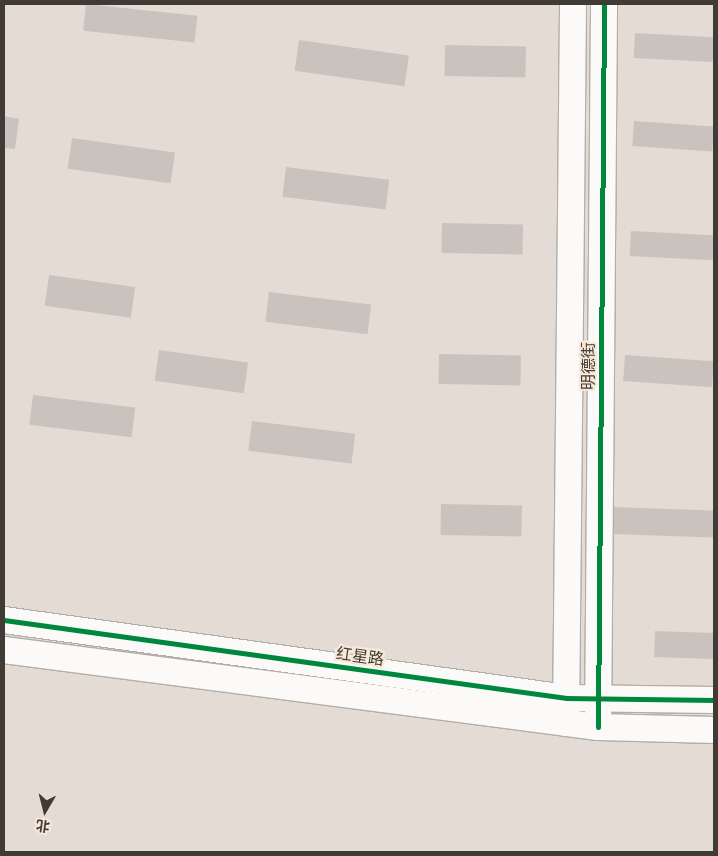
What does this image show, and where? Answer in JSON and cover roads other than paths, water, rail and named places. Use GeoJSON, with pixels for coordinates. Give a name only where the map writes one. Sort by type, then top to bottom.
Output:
{"type":"FeatureCollection","features":[{"type":"Feature","properties":{"kind":"street","name":"明德街"},"geometry":{"type":"LineString","coordinates":[[566,710],[573,4]]}},
{"type":"Feature","properties":{"kind":"street","name":"明德街"},"geometry":{"type":"LineString","coordinates":[[598,728],[604,4]]}},
{"type":"Feature","properties":{"kind":"street","name":"红星路"},"geometry":{"type":"LineString","coordinates":[[4,620],[566,710],[598,728],[714,730]]}},
{"type":"Feature","properties":{"kind":"street","name":"红星路"},"geometry":{"type":"LineString","coordinates":[[4,650],[566,710],[598,701],[714,700]]}}]}
